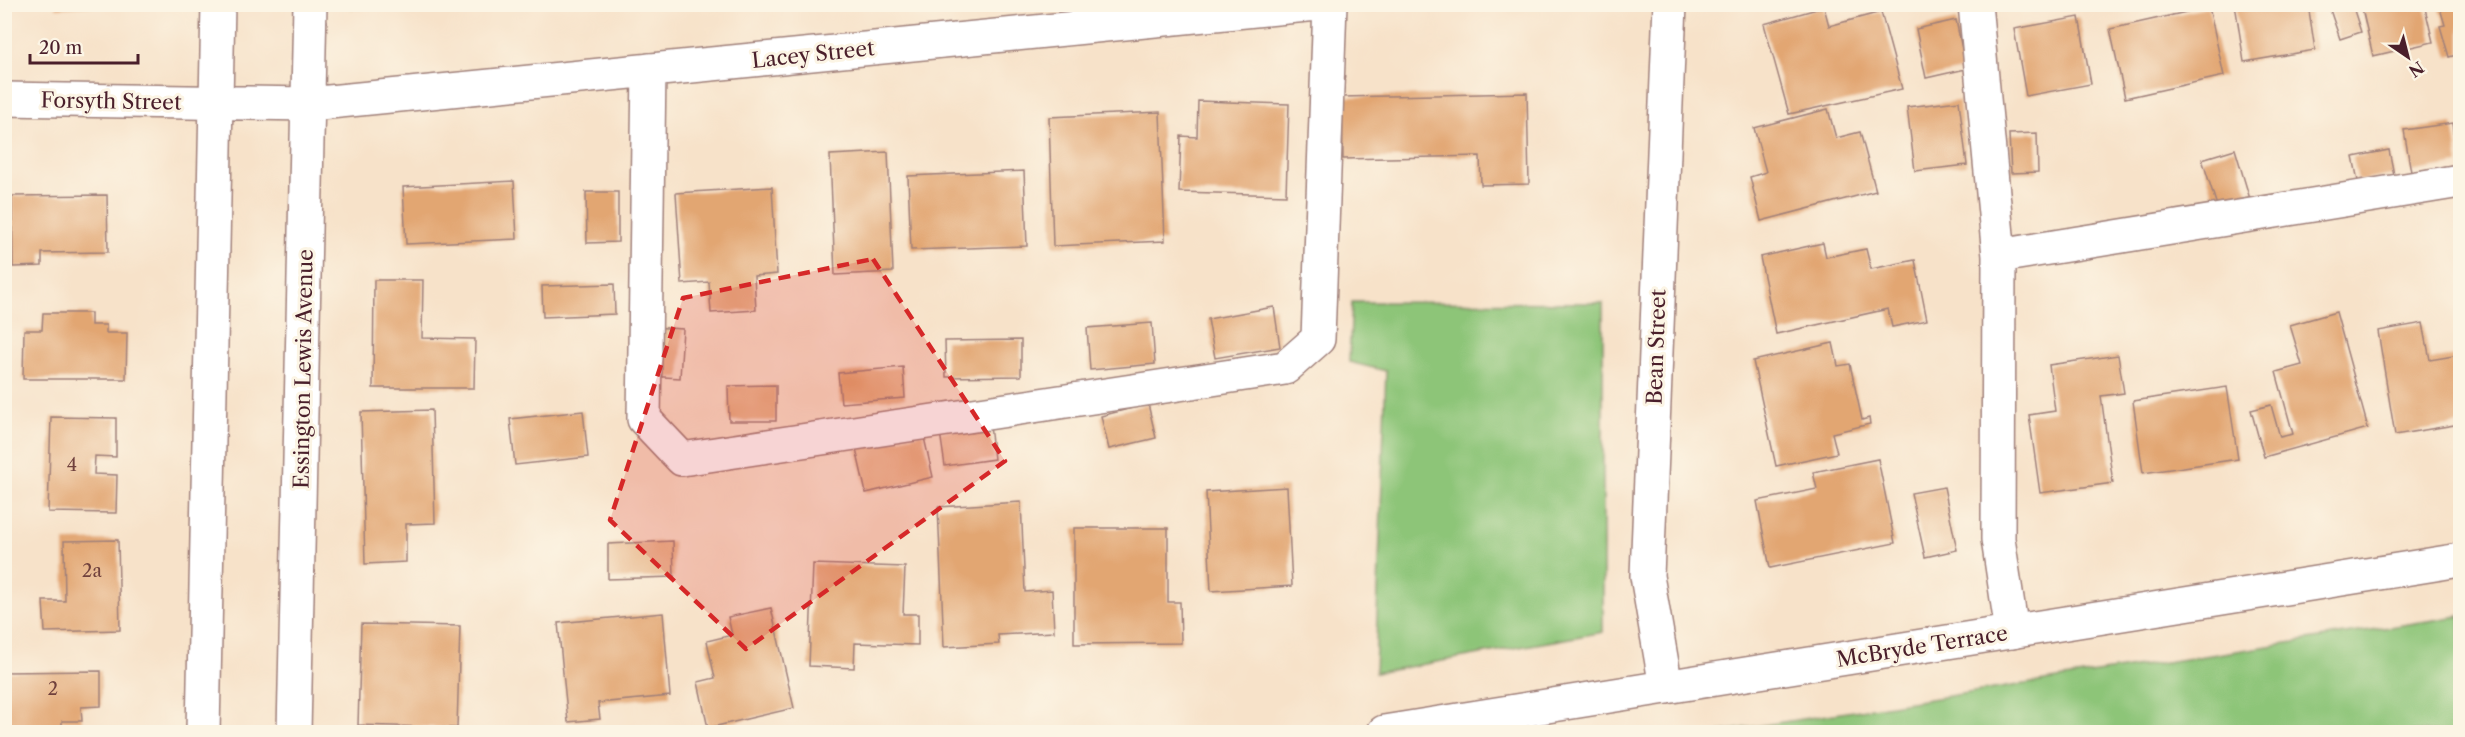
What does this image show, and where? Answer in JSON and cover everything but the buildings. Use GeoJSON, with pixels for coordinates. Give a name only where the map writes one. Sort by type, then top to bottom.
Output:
{"type":"FeatureCollection","features":[{"type":"Feature","properties":{"kind":"street"},"geometry":{"type":"LineString","coordinates":[[203,732],[218,4]]}},
{"type":"Feature","properties":{"kind":"street","name":"Essington Lewis Avenue"},"geometry":{"type":"LineString","coordinates":[[294,732],[310,4]]}},
{"type":"Feature","properties":{"kind":"street","name":"Lacey Street"},"geometry":{"type":"LineString","coordinates":[[309,104],[649,70],[1032,18],[1317,4]]}},
{"type":"Feature","properties":{"kind":"street"},"geometry":{"type":"LineString","coordinates":[[649,70],[644,419],[682,459],[1285,368],[1318,339],[1330,4]]}},
{"type":"Feature","properties":{"kind":"street","name":"Bean Street"},"geometry":{"type":"LineString","coordinates":[[1666,687],[1647,576],[1670,4]]}},
{"type":"Feature","properties":{"kind":"street"},"geometry":{"type":"LineString","coordinates":[[1975,4],[1999,256],[1998,539],[2012,632]]}},
{"type":"Feature","properties":{"kind":"street","name":"Forsyth Street"},"geometry":{"type":"LineString","coordinates":[[4,99],[309,104]]}},
{"type":"Feature","properties":{"kind":"street"},"geometry":{"type":"LineString","coordinates":[[1999,256],[2460,181]]}},
{"type":"Feature","properties":{"kind":"street","name":"McBryde Terrace"},"geometry":{"type":"LineString","coordinates":[[1384,732],[2460,560]]}},
{"type":"Feature","properties":{"kind":"highlighted area"},"geometry":{"type":"Polygon","coordinates":[[[873,259],[1005,461],[746,649],[610,520],[683,298],[873,259]]]}},
{"type":"Feature","properties":{"kind":"green space"},"geometry":{"type":"Polygon","coordinates":[[[1352,302],[1603,303],[1603,632],[1375,673],[1386,371],[1349,362],[1352,302]]]}},
{"type":"Feature","properties":{"kind":"green space"},"geometry":{"type":"Polygon","coordinates":[[[2460,616],[2460,732],[1720,732],[2460,616]]]}}]}
